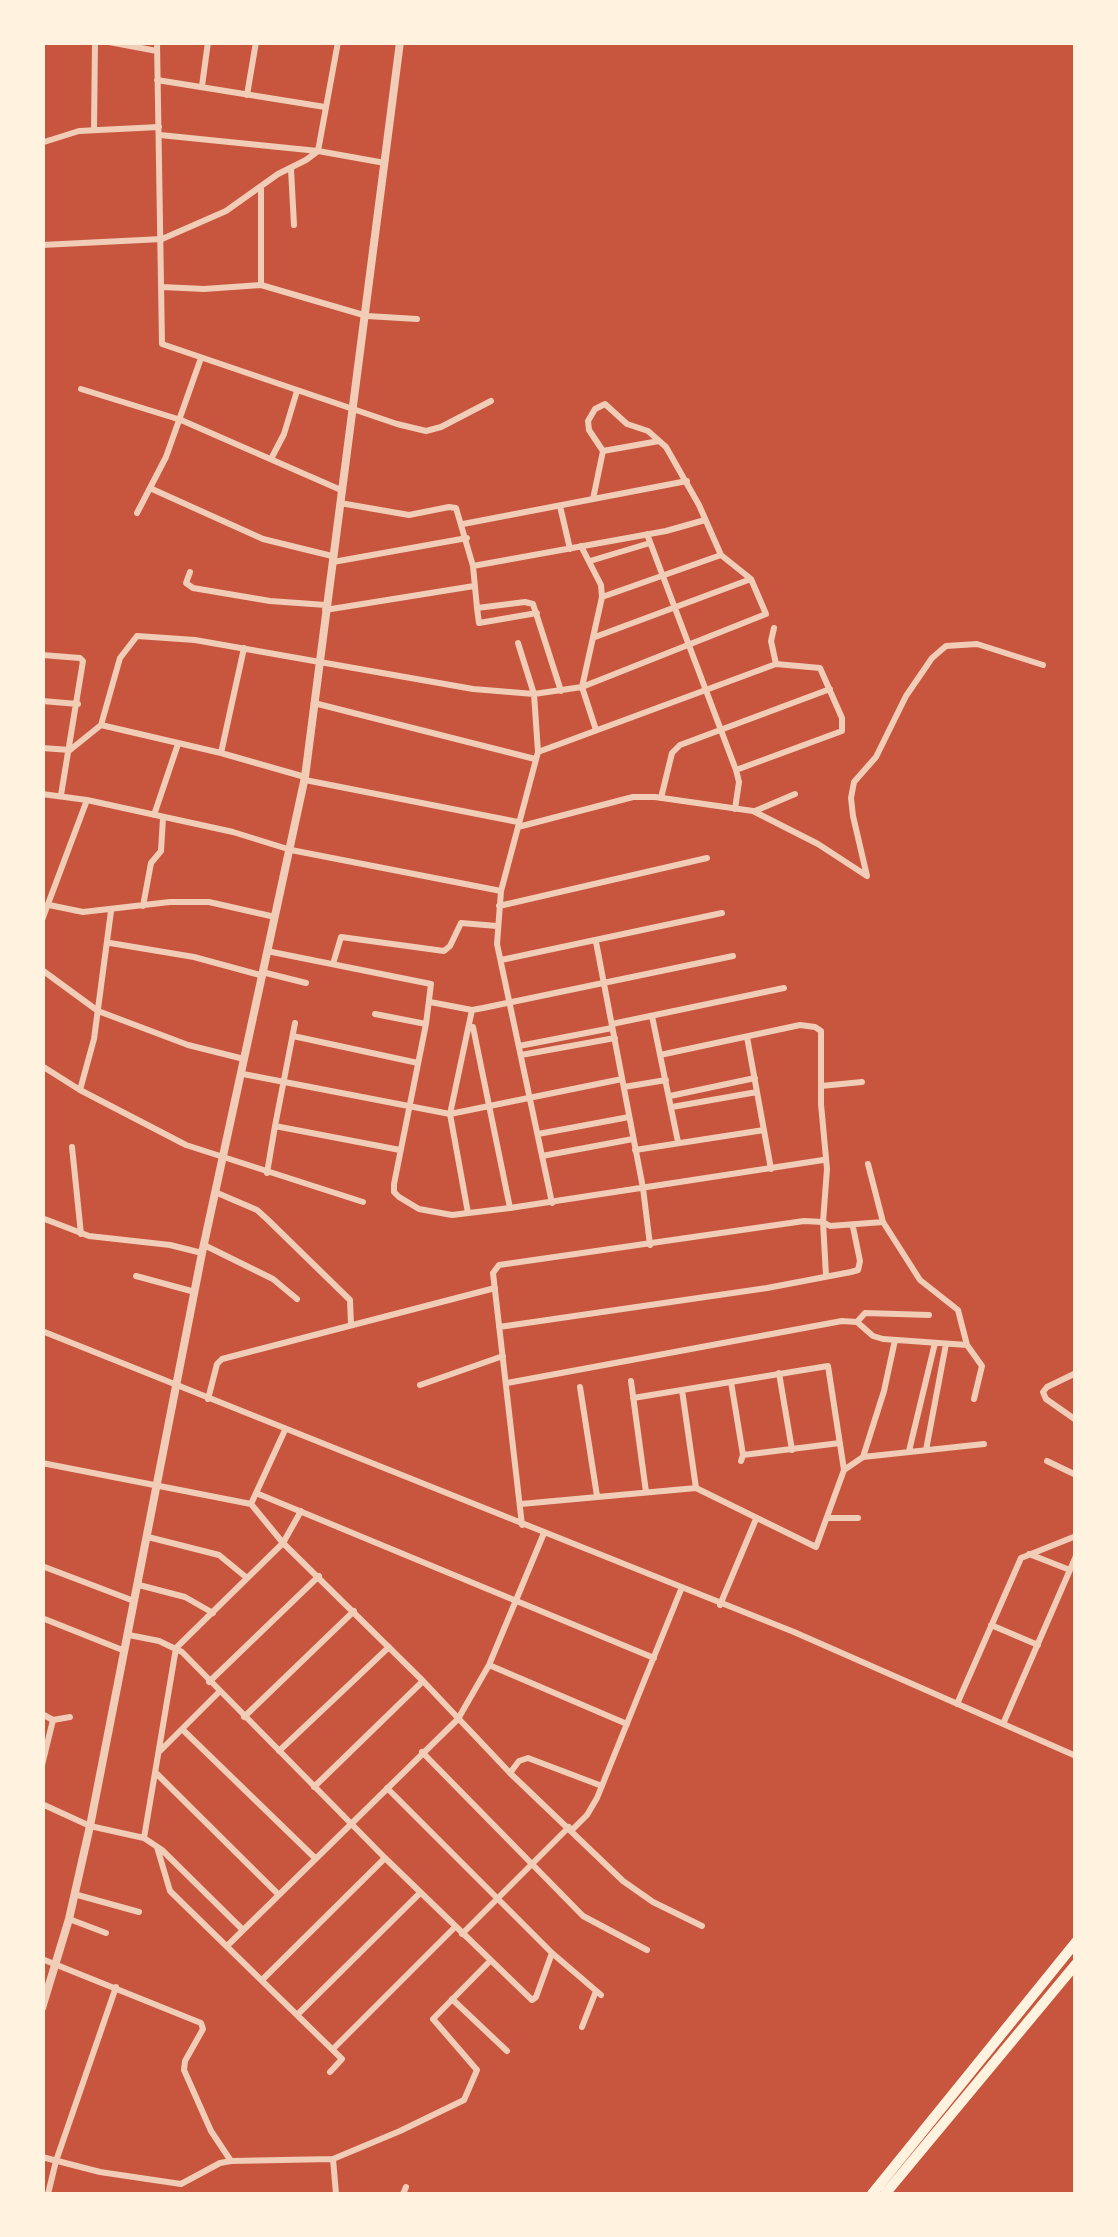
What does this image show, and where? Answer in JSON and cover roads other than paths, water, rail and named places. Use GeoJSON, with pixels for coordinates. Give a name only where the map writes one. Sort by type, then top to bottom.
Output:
{"type":"FeatureCollection","features":[{"type":"Feature","properties":{"kind":"highway"},"geometry":{"type":"LineString","coordinates":[[872,2194],[1076,1942]]}},
{"type":"Feature","properties":{"kind":"highway"},"geometry":{"type":"LineString","coordinates":[[885,2194],[1076,1964]]}},
{"type":"Feature","properties":{"kind":"street"},"geometry":{"type":"LineString","coordinates":[[94,42],[94,130]]}},
{"type":"Feature","properties":{"kind":"street"},"geometry":{"type":"LineString","coordinates":[[109,42],[157,47],[162,344],[426,431],[492,401]]}},
{"type":"Feature","properties":{"kind":"street"},"geometry":{"type":"LineString","coordinates":[[202,86],[208,42]]}},
{"type":"Feature","properties":{"kind":"street"},"geometry":{"type":"LineString","coordinates":[[247,96],[256,42]]}},
{"type":"Feature","properties":{"kind":"street"},"geometry":{"type":"LineString","coordinates":[[42,245],[162,239],[226,211],[318,151],[338,42]]}},
{"type":"Feature","properties":{"kind":"street"},"geometry":{"type":"LineString","coordinates":[[42,2008],[69,1919],[90,1826],[203,1249],[305,779],[400,42]]}},
{"type":"Feature","properties":{"kind":"street"},"geometry":{"type":"LineString","coordinates":[[157,80],[325,107]]}},
{"type":"Feature","properties":{"kind":"street"},"geometry":{"type":"LineString","coordinates":[[44,142],[59,135],[94,130],[160,131],[387,163]]}},
{"type":"Feature","properties":{"kind":"street"},"geometry":{"type":"LineString","coordinates":[[291,169],[294,225]]}},
{"type":"Feature","properties":{"kind":"street"},"geometry":{"type":"LineString","coordinates":[[261,187],[261,285]]}},
{"type":"Feature","properties":{"kind":"street"},"geometry":{"type":"LineString","coordinates":[[162,287],[261,285],[366,316],[418,319]]}},
{"type":"Feature","properties":{"kind":"street"},"geometry":{"type":"LineString","coordinates":[[137,513],[152,489],[181,420],[201,358]]}},
{"type":"Feature","properties":{"kind":"street"},"geometry":{"type":"LineString","coordinates":[[81,389],[181,420],[342,490]]}},
{"type":"Feature","properties":{"kind":"street"},"geometry":{"type":"LineString","coordinates":[[271,459],[284,434],[297,390]]}},
{"type":"Feature","properties":{"kind":"street"},"geometry":{"type":"LineString","coordinates":[[42,748],[70,750],[101,726],[120,658],[134,638],[163,636],[473,689],[534,694],[582,687],[766,614],[751,579],[721,555],[686,480],[659,440],[648,431],[627,424],[612,408],[602,404],[592,413],[588,426],[603,451],[593,499]]}},
{"type":"Feature","properties":{"kind":"street"},"geometry":{"type":"LineString","coordinates":[[603,451],[659,440]]}},
{"type":"Feature","properties":{"kind":"street"},"geometry":{"type":"LineString","coordinates":[[463,524],[686,480]]}},
{"type":"Feature","properties":{"kind":"street"},"geometry":{"type":"LineString","coordinates":[[152,489],[263,539],[332,560],[466,538]]}},
{"type":"Feature","properties":{"kind":"street"},"geometry":{"type":"LineString","coordinates":[[340,503],[412,515],[452,507],[463,524],[480,623],[537,613]]}},
{"type":"Feature","properties":{"kind":"street"},"geometry":{"type":"LineString","coordinates":[[560,506],[570,548]]}},
{"type":"Feature","properties":{"kind":"street"},"geometry":{"type":"LineString","coordinates":[[590,561],[705,520]]}},
{"type":"Feature","properties":{"kind":"street"},"geometry":{"type":"LineString","coordinates":[[473,566],[581,546],[649,539]]}},
{"type":"Feature","properties":{"kind":"street"},"geometry":{"type":"LineString","coordinates":[[649,539],[736,770],[739,782],[735,809]]}},
{"type":"Feature","properties":{"kind":"street"},"geometry":{"type":"LineString","coordinates":[[581,546],[599,578],[602,597],[582,687],[596,730]]}},
{"type":"Feature","properties":{"kind":"street"},"geometry":{"type":"LineString","coordinates":[[602,597],[721,555]]}},
{"type":"Feature","properties":{"kind":"street"},"geometry":{"type":"LineString","coordinates":[[190,572],[186,583],[193,588],[326,608],[474,586]]}},
{"type":"Feature","properties":{"kind":"street"},"geometry":{"type":"LineString","coordinates":[[594,637],[751,579]]}},
{"type":"Feature","properties":{"kind":"street"},"geometry":{"type":"LineString","coordinates":[[477,608],[530,602],[537,613],[561,692]]}},
{"type":"Feature","properties":{"kind":"street"},"geometry":{"type":"LineString","coordinates":[[774,628],[771,640],[776,664]]}},
{"type":"Feature","properties":{"kind":"street"},"geometry":{"type":"LineString","coordinates":[[518,643],[534,694],[537,756],[501,891],[496,926],[508,1004],[552,1203]]}},
{"type":"Feature","properties":{"kind":"street"},"geometry":{"type":"LineString","coordinates":[[101,726],[221,753],[305,779],[518,824],[632,796],[754,811],[841,857],[867,876],[853,816],[854,782],[876,756],[906,696],[932,658],[946,646],[977,644],[1044,665]]}},
{"type":"Feature","properties":{"kind":"street"},"geometry":{"type":"LineString","coordinates":[[221,753],[244,648]]}},
{"type":"Feature","properties":{"kind":"street"},"geometry":{"type":"LineString","coordinates":[[42,655],[84,661],[61,796]]}},
{"type":"Feature","properties":{"kind":"street"},"geometry":{"type":"LineString","coordinates":[[314,702],[537,756],[596,730],[776,664],[820,668],[843,728],[736,770]]}},
{"type":"Feature","properties":{"kind":"street"},"geometry":{"type":"LineString","coordinates":[[661,798],[674,749],[830,689]]}},
{"type":"Feature","properties":{"kind":"street"},"geometry":{"type":"LineString","coordinates":[[42,701],[78,704]]}},
{"type":"Feature","properties":{"kind":"street"},"geometry":{"type":"LineString","coordinates":[[143,906],[151,864],[162,845],[158,816],[178,744]]}},
{"type":"Feature","properties":{"kind":"street"},"geometry":{"type":"LineString","coordinates":[[42,794],[87,800],[252,836],[291,850],[501,891]]}},
{"type":"Feature","properties":{"kind":"street"},"geometry":{"type":"LineString","coordinates":[[754,811],[795,794]]}},
{"type":"Feature","properties":{"kind":"street"},"geometry":{"type":"LineString","coordinates":[[42,920],[87,800]]}},
{"type":"Feature","properties":{"kind":"street"},"geometry":{"type":"LineString","coordinates":[[498,906],[707,858]]}},
{"type":"Feature","properties":{"kind":"street"},"geometry":{"type":"LineString","coordinates":[[49,906],[83,912],[209,902],[275,916]]}},
{"type":"Feature","properties":{"kind":"street"},"geometry":{"type":"LineString","coordinates":[[80,1090],[89,1064],[112,911]]}},
{"type":"Feature","properties":{"kind":"street"},"geometry":{"type":"LineString","coordinates":[[501,960],[722,913]]}},
{"type":"Feature","properties":{"kind":"street"},"geometry":{"type":"LineString","coordinates":[[333,964],[341,937],[444,951],[461,923],[496,926]]}},
{"type":"Feature","properties":{"kind":"street"},"geometry":{"type":"LineString","coordinates":[[596,942],[650,1245]]}},
{"type":"Feature","properties":{"kind":"street"},"geometry":{"type":"LineString","coordinates":[[110,943],[194,957],[306,983]]}},
{"type":"Feature","properties":{"kind":"street"},"geometry":{"type":"LineString","coordinates":[[266,951],[430,984],[430,1002],[394,1184],[399,1197],[429,1212],[452,1215],[552,1203],[824,1160]]}},
{"type":"Feature","properties":{"kind":"street"},"geometry":{"type":"LineString","coordinates":[[430,1002],[472,1010],[733,956]]}},
{"type":"Feature","properties":{"kind":"street"},"geometry":{"type":"LineString","coordinates":[[42,970],[98,1011],[188,1044],[244,1059]]}},
{"type":"Feature","properties":{"kind":"street"},"geometry":{"type":"LineString","coordinates":[[520,1051],[652,1016],[784,988]]}},
{"type":"Feature","properties":{"kind":"street"},"geometry":{"type":"LineString","coordinates":[[472,1010],[510,1208]]}},
{"type":"Feature","properties":{"kind":"street"},"geometry":{"type":"LineString","coordinates":[[375,1014],[426,1024]]}},
{"type":"Feature","properties":{"kind":"street"},"geometry":{"type":"LineString","coordinates":[[652,1016],[678,1142]]}},
{"type":"Feature","properties":{"kind":"street"},"geometry":{"type":"LineString","coordinates":[[468,1212],[450,1114],[472,1021]]}},
{"type":"Feature","properties":{"kind":"street"},"geometry":{"type":"LineString","coordinates":[[267,1173],[295,1023]]}},
{"type":"Feature","properties":{"kind":"street"},"geometry":{"type":"LineString","coordinates":[[660,1055],[800,1025],[818,1028],[822,1036],[827,1168],[822,1222],[826,1276]]}},
{"type":"Feature","properties":{"kind":"street"},"geometry":{"type":"LineString","coordinates":[[293,1036],[418,1063]]}},
{"type":"Feature","properties":{"kind":"street"},"geometry":{"type":"LineString","coordinates":[[746,1037],[771,1168]]}},
{"type":"Feature","properties":{"kind":"street"},"geometry":{"type":"LineString","coordinates":[[520,1051],[615,1038]]}},
{"type":"Feature","properties":{"kind":"street"},"geometry":{"type":"LineString","coordinates":[[42,1066],[155,1130],[223,1158],[363,1202]]}},
{"type":"Feature","properties":{"kind":"street"},"geometry":{"type":"LineString","coordinates":[[242,1074],[450,1114],[530,1097],[666,1080]]}},
{"type":"Feature","properties":{"kind":"street"},"geometry":{"type":"LineString","coordinates":[[670,1096],[755,1078]]}},
{"type":"Feature","properties":{"kind":"street"},"geometry":{"type":"LineString","coordinates":[[821,1086],[862,1082]]}},
{"type":"Feature","properties":{"kind":"street"},"geometry":{"type":"LineString","coordinates":[[672,1107],[758,1092]]}},
{"type":"Feature","properties":{"kind":"street"},"geometry":{"type":"LineString","coordinates":[[538,1134],[629,1117]]}},
{"type":"Feature","properties":{"kind":"street"},"geometry":{"type":"LineString","coordinates":[[276,1126],[400,1150]]}},
{"type":"Feature","properties":{"kind":"street"},"geometry":{"type":"LineString","coordinates":[[635,1150],[764,1130]]}},
{"type":"Feature","properties":{"kind":"street"},"geometry":{"type":"LineString","coordinates":[[542,1156],[633,1139]]}},
{"type":"Feature","properties":{"kind":"street"},"geometry":{"type":"LineString","coordinates":[[72,1147],[82,1234]]}},
{"type":"Feature","properties":{"kind":"street"},"geometry":{"type":"LineString","coordinates":[[868,1164],[883,1222],[920,1280],[958,1310],[967,1345],[982,1366],[974,1399]]}},
{"type":"Feature","properties":{"kind":"street"},"geometry":{"type":"LineString","coordinates":[[216,1192],[257,1210],[350,1300],[351,1325]]}},
{"type":"Feature","properties":{"kind":"street"},"geometry":{"type":"LineString","coordinates":[[42,1218],[82,1234],[203,1249],[272,1279],[297,1298]]}},
{"type":"Feature","properties":{"kind":"street"},"geometry":{"type":"LineString","coordinates":[[522,1524],[493,1273],[500,1265],[804,1221],[830,1226],[883,1222]]}},
{"type":"Feature","properties":{"kind":"street"},"geometry":{"type":"LineString","coordinates":[[498,1326],[766,1288],[858,1270],[860,1260],[853,1226]]}},
{"type":"Feature","properties":{"kind":"street"},"geometry":{"type":"LineString","coordinates":[[136,1276],[196,1292]]}},
{"type":"Feature","properties":{"kind":"street"},"geometry":{"type":"LineString","coordinates":[[208,1398],[218,1361],[495,1288]]}},
{"type":"Feature","properties":{"kind":"street"},"geometry":{"type":"LineString","coordinates":[[506,1384],[853,1321],[864,1313],[929,1315]]}},
{"type":"Feature","properties":{"kind":"street"},"geometry":{"type":"LineString","coordinates":[[853,1321],[873,1336],[967,1345]]}},
{"type":"Feature","properties":{"kind":"street"},"geometry":{"type":"LineString","coordinates":[[42,1331],[809,1639],[1076,1756]]}},
{"type":"Feature","properties":{"kind":"street"},"geometry":{"type":"LineString","coordinates":[[863,1456],[896,1340]]}},
{"type":"Feature","properties":{"kind":"street"},"geometry":{"type":"LineString","coordinates":[[909,1451],[936,1343]]}},
{"type":"Feature","properties":{"kind":"street"},"geometry":{"type":"LineString","coordinates":[[926,1450],[946,1344]]}},
{"type":"Feature","properties":{"kind":"street"},"geometry":{"type":"LineString","coordinates":[[420,1385],[503,1356]]}},
{"type":"Feature","properties":{"kind":"street"},"geometry":{"type":"LineString","coordinates":[[520,1504],[696,1488],[813,1547],[818,1544],[844,1470],[828,1366],[633,1398]]}},
{"type":"Feature","properties":{"kind":"street"},"geometry":{"type":"LineString","coordinates":[[779,1373],[792,1450]]}},
{"type":"Feature","properties":{"kind":"street"},"geometry":{"type":"LineString","coordinates":[[1076,1374],[1046,1387],[1044,1398],[1076,1420]]}},
{"type":"Feature","properties":{"kind":"street"},"geometry":{"type":"LineString","coordinates":[[631,1381],[646,1492]]}},
{"type":"Feature","properties":{"kind":"street"},"geometry":{"type":"LineString","coordinates":[[731,1382],[742,1458],[840,1443]]}},
{"type":"Feature","properties":{"kind":"street"},"geometry":{"type":"LineString","coordinates":[[580,1387],[596,1496]]}},
{"type":"Feature","properties":{"kind":"street"},"geometry":{"type":"LineString","coordinates":[[682,1390],[696,1488]]}},
{"type":"Feature","properties":{"kind":"street"},"geometry":{"type":"LineString","coordinates":[[250,1504],[285,1430]]}},
{"type":"Feature","properties":{"kind":"street"},"geometry":{"type":"LineString","coordinates":[[844,1470],[863,1456],[984,1444]]}},
{"type":"Feature","properties":{"kind":"street"},"geometry":{"type":"LineString","coordinates":[[1047,1462],[1076,1475]]}},
{"type":"Feature","properties":{"kind":"street"},"geometry":{"type":"LineString","coordinates":[[42,1463],[250,1504],[283,1543],[622,1881],[653,1902],[702,1926]]}},
{"type":"Feature","properties":{"kind":"street"},"geometry":{"type":"LineString","coordinates":[[256,1493],[654,1658]]}},
{"type":"Feature","properties":{"kind":"street"},"geometry":{"type":"LineString","coordinates":[[144,1838],[176,1648],[283,1543],[301,1511]]}},
{"type":"Feature","properties":{"kind":"street"},"geometry":{"type":"LineString","coordinates":[[829,1518],[858,1518]]}},
{"type":"Feature","properties":{"kind":"street"},"geometry":{"type":"LineString","coordinates":[[720,1605],[756,1519]]}},
{"type":"Feature","properties":{"kind":"street"},"geometry":{"type":"LineString","coordinates":[[228,1945],[458,1718],[475,1695],[489,1665],[544,1533]]}},
{"type":"Feature","properties":{"kind":"street"},"geometry":{"type":"LineString","coordinates":[[957,1704],[1017,1564],[1028,1553],[1076,1536]]}},
{"type":"Feature","properties":{"kind":"street"},"geometry":{"type":"LineString","coordinates":[[148,1537],[219,1555],[248,1578]]}},
{"type":"Feature","properties":{"kind":"street"},"geometry":{"type":"LineString","coordinates":[[1028,1553],[1070,1570]]}},
{"type":"Feature","properties":{"kind":"street"},"geometry":{"type":"LineString","coordinates":[[1003,1724],[1076,1556]]}},
{"type":"Feature","properties":{"kind":"street"},"geometry":{"type":"LineString","coordinates":[[42,1566],[135,1602]]}},
{"type":"Feature","properties":{"kind":"street"},"geometry":{"type":"LineString","coordinates":[[209,1682],[319,1576]]}},
{"type":"Feature","properties":{"kind":"street"},"geometry":{"type":"LineString","coordinates":[[138,1585],[185,1597],[212,1612]]}},
{"type":"Feature","properties":{"kind":"street"},"geometry":{"type":"LineString","coordinates":[[462,1934],[588,1814],[682,1588]]}},
{"type":"Feature","properties":{"kind":"street"},"geometry":{"type":"LineString","coordinates":[[244,1717],[354,1611]]}},
{"type":"Feature","properties":{"kind":"street"},"geometry":{"type":"LineString","coordinates":[[42,1618],[125,1651]]}},
{"type":"Feature","properties":{"kind":"street"},"geometry":{"type":"LineString","coordinates":[[991,1624],[1038,1645]]}},
{"type":"Feature","properties":{"kind":"street"},"geometry":{"type":"LineString","coordinates":[[128,1635],[176,1648],[530,1998],[536,1997],[552,1953]]}},
{"type":"Feature","properties":{"kind":"street"},"geometry":{"type":"LineString","coordinates":[[279,1751],[389,1648]]}},
{"type":"Feature","properties":{"kind":"street"},"geometry":{"type":"LineString","coordinates":[[489,1665],[627,1724]]}},
{"type":"Feature","properties":{"kind":"street"},"geometry":{"type":"LineString","coordinates":[[314,1787],[423,1681]]}},
{"type":"Feature","properties":{"kind":"street"},"geometry":{"type":"LineString","coordinates":[[158,1753],[219,1692]]}},
{"type":"Feature","properties":{"kind":"street"},"geometry":{"type":"LineString","coordinates":[[42,1714],[54,1720],[70,1717]]}},
{"type":"Feature","properties":{"kind":"street"},"geometry":{"type":"LineString","coordinates":[[42,1765],[54,1720]]}},
{"type":"Feature","properties":{"kind":"street"},"geometry":{"type":"LineString","coordinates":[[182,1729],[315,1858]]}},
{"type":"Feature","properties":{"kind":"street"},"geometry":{"type":"LineString","coordinates":[[422,1752],[583,1916],[646,1950]]}},
{"type":"Feature","properties":{"kind":"street"},"geometry":{"type":"LineString","coordinates":[[510,1773],[519,1761],[528,1758],[602,1786]]}},
{"type":"Feature","properties":{"kind":"street"},"geometry":{"type":"LineString","coordinates":[[155,1772],[278,1894]]}},
{"type":"Feature","properties":{"kind":"street"},"geometry":{"type":"LineString","coordinates":[[387,1788],[552,1953],[598,1993],[582,2027]]}},
{"type":"Feature","properties":{"kind":"street"},"geometry":{"type":"LineString","coordinates":[[42,1804],[90,1826],[144,1838],[243,1930]]}},
{"type":"Feature","properties":{"kind":"street"},"geometry":{"type":"LineString","coordinates":[[157,1847],[170,1891],[342,2059],[330,2072]]}},
{"type":"Feature","properties":{"kind":"street"},"geometry":{"type":"LineString","coordinates":[[263,1979],[385,1858]]}},
{"type":"Feature","properties":{"kind":"street"},"geometry":{"type":"LineString","coordinates":[[298,2014],[420,1892]]}},
{"type":"Feature","properties":{"kind":"street"},"geometry":{"type":"LineString","coordinates":[[74,1894],[140,1912]]}},
{"type":"Feature","properties":{"kind":"street"},"geometry":{"type":"LineString","coordinates":[[69,1919],[106,1933]]}},
{"type":"Feature","properties":{"kind":"street"},"geometry":{"type":"LineString","coordinates":[[333,2049],[455,1926]]}},
{"type":"Feature","properties":{"kind":"street"},"geometry":{"type":"LineString","coordinates":[[42,1959],[203,2025],[184,2067],[212,2131],[231,2161]]}},
{"type":"Feature","properties":{"kind":"street"},"geometry":{"type":"LineString","coordinates":[[42,2157],[172,2184],[190,2182],[220,2163],[231,2161],[333,2160],[464,2100],[477,2070],[433,2022],[490,1961]]}},
{"type":"Feature","properties":{"kind":"street"},"geometry":{"type":"LineString","coordinates":[[48,2194],[116,1987]]}},
{"type":"Feature","properties":{"kind":"street"},"geometry":{"type":"LineString","coordinates":[[452,1999],[508,2051]]}},
{"type":"Feature","properties":{"kind":"street"},"geometry":{"type":"LineString","coordinates":[[333,2160],[336,2194]]}}]}
